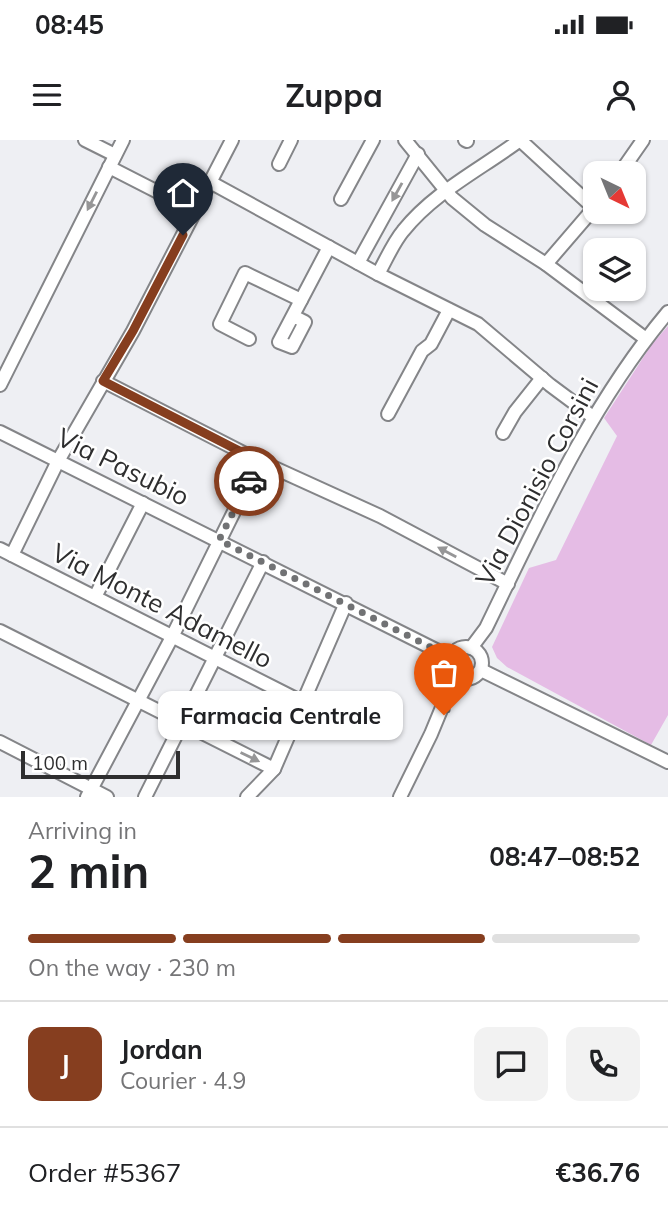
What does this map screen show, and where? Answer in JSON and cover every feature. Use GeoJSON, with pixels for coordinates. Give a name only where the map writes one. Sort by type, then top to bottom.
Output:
{"type":"FeatureCollection","features":[{"type":"Feature","properties":{"kind":"street"},"geometry":{"type":"LineString","coordinates":[[85,140],[112,161],[195,211]]}},
{"type":"Feature","properties":{"kind":"street"},"geometry":{"type":"LineString","coordinates":[[0,385],[123,140]]}},
{"type":"Feature","properties":{"kind":"street"},"geometry":{"type":"LineString","coordinates":[[6,552],[133,331],[232,140]]}},
{"type":"Feature","properties":{"kind":"street"},"geometry":{"type":"LineString","coordinates":[[279,164],[291,140]]}},
{"type":"Feature","properties":{"kind":"street"},"geometry":{"type":"LineString","coordinates":[[341,199],[373,140]]}},
{"type":"Feature","properties":{"kind":"street"},"geometry":{"type":"LineString","coordinates":[[405,140],[446,190],[485,225],[546,264],[646,339]]}},
{"type":"Feature","properties":{"kind":"street"},"geometry":{"type":"LineString","coordinates":[[379,274],[403,231],[446,190],[520,140],[583,196]]}},
{"type":"Feature","properties":{"kind":"street"},"geometry":{"type":"LineString","coordinates":[[628,161],[643,140]]}},
{"type":"Feature","properties":{"kind":"street"},"geometry":{"type":"LineString","coordinates":[[358,263],[418,154]]}},
{"type":"Feature","properties":{"kind":"street"},"geometry":{"type":"LineString","coordinates":[[210,182],[358,263],[478,324],[593,417]]}},
{"type":"Feature","properties":{"kind":"street"},"geometry":{"type":"LineString","coordinates":[[546,264],[583,221]]}},
{"type":"Feature","properties":{"kind":"street"},"geometry":{"type":"LineString","coordinates":[[293,316],[329,247]]}},
{"type":"Feature","properties":{"kind":"street"},"geometry":{"type":"LineString","coordinates":[[249,339],[220,324],[245,273],[301,300]]}},
{"type":"Feature","properties":{"kind":"street"},"geometry":{"type":"LineString","coordinates":[[388,414],[422,351],[430,344],[449,310]]}},
{"type":"Feature","properties":{"kind":"street","name":"Via Dionisio Corsini"},"geometry":{"type":"LineString","coordinates":[[471,648],[486,628],[593,417],[646,339],[668,312]]}},
{"type":"Feature","properties":{"kind":"street"},"geometry":{"type":"LineString","coordinates":[[0,353],[13,359]]}},
{"type":"Feature","properties":{"kind":"street"},"geometry":{"type":"LineString","coordinates":[[503,433],[514,412],[542,378]]}},
{"type":"Feature","properties":{"kind":"street"},"geometry":{"type":"LineString","coordinates":[[103,381],[259,461],[380,516],[508,584]]}},
{"type":"Feature","properties":{"kind":"street","name":"Via Pasubio"},"geometry":{"type":"LineString","coordinates":[[0,432],[450,657]]}},
{"type":"Feature","properties":{"kind":"street"},"geometry":{"type":"LineString","coordinates":[[89,792],[172,637],[259,461]]}},
{"type":"Feature","properties":{"kind":"street"},"geometry":{"type":"LineString","coordinates":[[95,597],[142,503]]}},
{"type":"Feature","properties":{"kind":"street","name":"Via Monte Adamello"},"geometry":{"type":"LineString","coordinates":[[6,552],[304,703]]}},
{"type":"Feature","properties":{"kind":"street"},"geometry":{"type":"LineString","coordinates":[[145,797],[263,562]]}},
{"type":"Feature","properties":{"kind":"street"},"geometry":{"type":"LineString","coordinates":[[247,797],[274,769],[346,603]]}},
{"type":"Feature","properties":{"kind":"street"},"geometry":{"type":"LineString","coordinates":[[0,631],[274,769]]}},
{"type":"Feature","properties":{"kind":"street"},"geometry":{"type":"LineString","coordinates":[[471,648],[479,653],[481,670],[472,679],[460,678],[449,664],[450,657],[455,650],[471,648]]}},
{"type":"Feature","properties":{"kind":"street"},"geometry":{"type":"LineString","coordinates":[[481,670],[668,762]]}},
{"type":"Feature","properties":{"kind":"street"},"geometry":{"type":"LineString","coordinates":[[400,797],[460,678]]}},
{"type":"Feature","properties":{"kind":"street"},"geometry":{"type":"LineString","coordinates":[[0,742],[89,792],[107,797]]}},
{"type":"Feature","properties":{"kind":"shaded area"},"geometry":{"type":"Polygon","coordinates":[[[668,326],[668,715],[651,745],[507,667],[497,658],[492,647],[529,568],[556,560],[617,436],[604,418],[652,344],[668,326]]]}},
{"type":"Feature","properties":{"kind":"way so far"},"geometry":{"type":"LineString","coordinates":[[249,481],[219,540],[450,657],[451,670],[455,676],[465,680],[444,715]]}},
{"type":"Feature","properties":{"kind":"place","name":"Farmacia Centrale"},"geometry":{"type":"Point","coordinates":[444,715]}},
{"type":"Feature","properties":{"kind":"route"},"geometry":{"type":"LineString","coordinates":[[183,235],[133,331],[103,381],[259,461],[249,481]]}}]}
